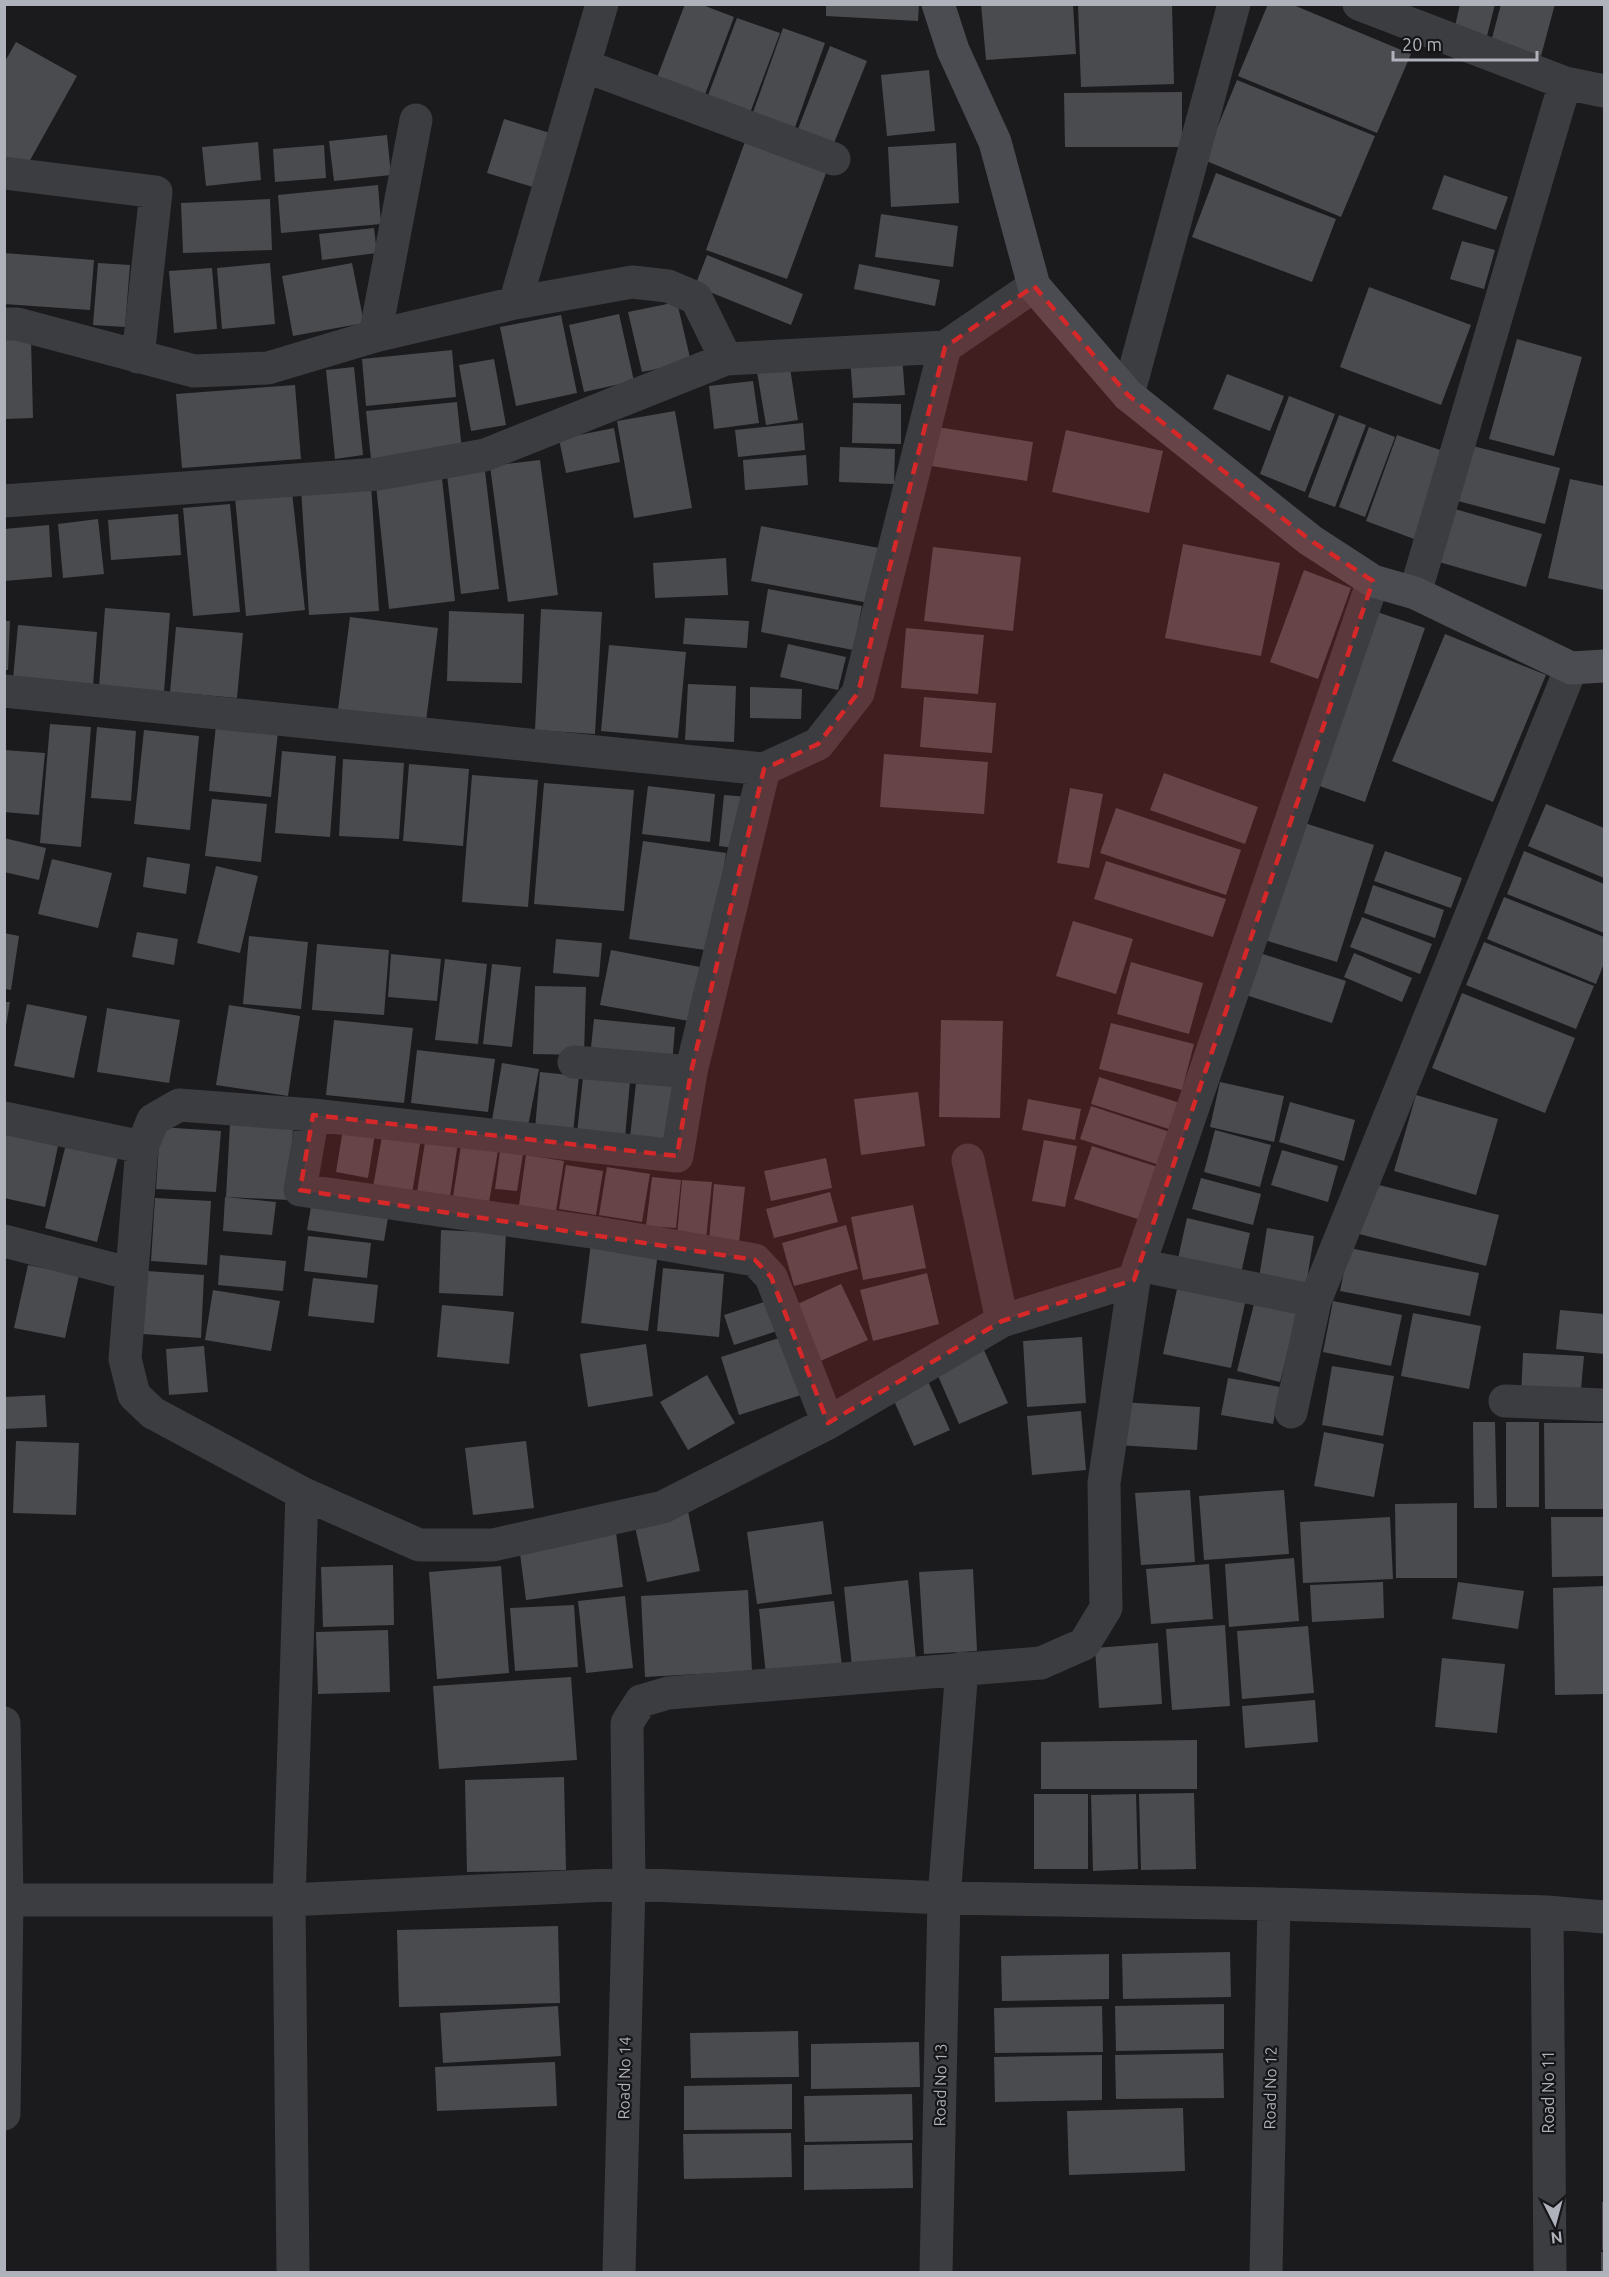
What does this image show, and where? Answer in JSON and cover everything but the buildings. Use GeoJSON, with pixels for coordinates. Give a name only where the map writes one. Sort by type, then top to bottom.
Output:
{"type":"FeatureCollection","features":[{"type":"Feature","properties":{"kind":"street"},"geometry":{"type":"LineString","coordinates":[[515,303],[602,4]]}},
{"type":"Feature","properties":{"kind":"street"},"geometry":{"type":"LineString","coordinates":[[938,4],[953,50],[995,142],[1034,286],[1128,395],[1310,540],[1373,580],[1415,593],[1571,668],[1605,666]]}},
{"type":"Feature","properties":{"kind":"street"},"geometry":{"type":"LineString","coordinates":[[1128,395],[1234,4]]}},
{"type":"Feature","properties":{"kind":"street"},"geometry":{"type":"LineString","coordinates":[[1359,4],[1565,82],[1605,91]]}},
{"type":"Feature","properties":{"kind":"street"},"geometry":{"type":"LineString","coordinates":[[585,66],[834,159]]}},
{"type":"Feature","properties":{"kind":"street"},"geometry":{"type":"LineString","coordinates":[[1415,593],[1565,82]]}},
{"type":"Feature","properties":{"kind":"street"},"geometry":{"type":"LineString","coordinates":[[375,336],[416,120]]}},
{"type":"Feature","properties":{"kind":"street"},"geometry":{"type":"LineString","coordinates":[[4,173],[156,192],[138,357]]}},
{"type":"Feature","properties":{"kind":"street"},"geometry":{"type":"LineString","coordinates":[[4,324],[17,324],[194,371],[268,368],[375,336],[515,303],[632,282],[668,286],[696,298],[726,359]]}},
{"type":"Feature","properties":{"kind":"street"},"geometry":{"type":"LineString","coordinates":[[4,501],[378,474],[485,455],[726,359],[945,347],[1034,286]]}},
{"type":"Feature","properties":{"kind":"street"},"geometry":{"type":"LineString","coordinates":[[4,691],[764,769],[818,744],[858,693],[945,347]]}},
{"type":"Feature","properties":{"kind":"street"},"geometry":{"type":"LineString","coordinates":[[962,1668],[1041,1663],[1084,1644],[1106,1608],[1104,1483],[1136,1273],[1373,580]]}},
{"type":"Feature","properties":{"kind":"street"},"geometry":{"type":"LineString","coordinates":[[1291,1412],[1315,1300],[1571,668]]}},
{"type":"Feature","properties":{"kind":"street"},"geometry":{"type":"LineString","coordinates":[[764,769],[691,1072],[677,1156],[313,1115],[179,1105],[153,1120],[142,1147],[125,1359],[134,1395],[153,1413],[302,1493],[418,1545],[493,1545],[663,1507],[828,1423],[1002,1321],[1136,1273],[1315,1300]]}},
{"type":"Feature","properties":{"kind":"street"},"geometry":{"type":"LineString","coordinates":[[574,1062],[691,1072]]}},
{"type":"Feature","properties":{"kind":"street"},"geometry":{"type":"LineString","coordinates":[[313,1115],[300,1190],[598,1233],[755,1260],[771,1277],[828,1423]]}},
{"type":"Feature","properties":{"kind":"street"},"geometry":{"type":"LineString","coordinates":[[4,1118],[142,1147]]}},
{"type":"Feature","properties":{"kind":"street"},"geometry":{"type":"LineString","coordinates":[[968,1160],[1002,1321]]}},
{"type":"Feature","properties":{"kind":"street"},"geometry":{"type":"LineString","coordinates":[[4,1241],[132,1274]]}},
{"type":"Feature","properties":{"kind":"street"},"geometry":{"type":"LineString","coordinates":[[1505,1401],[1605,1405]]}},
{"type":"Feature","properties":{"kind":"street"},"geometry":{"type":"LineString","coordinates":[[293,2272],[289,1900],[302,1493]]}},
{"type":"Feature","properties":{"kind":"street","name":"Road No 14"},"geometry":{"type":"LineString","coordinates":[[619,2272],[629,1884],[627,1723],[641,1701],[668,1694],[962,1668]]}},
{"type":"Feature","properties":{"kind":"street","name":"Road No 13"},"geometry":{"type":"LineString","coordinates":[[936,2272],[944,1898],[962,1668]]}},
{"type":"Feature","properties":{"kind":"street"},"geometry":{"type":"LineString","coordinates":[[4,1723],[6,1900],[4,2114]]}},
{"type":"Feature","properties":{"kind":"street"},"geometry":{"type":"LineString","coordinates":[[6,1900],[289,1900],[629,1884],[944,1898],[1274,1904],[1547,1912],[1605,1917]]}},
{"type":"Feature","properties":{"kind":"street","name":"Road No 12"},"geometry":{"type":"LineString","coordinates":[[1266,2272],[1274,1904]]}},
{"type":"Feature","properties":{"kind":"street","name":"Road No 11"},"geometry":{"type":"LineString","coordinates":[[1547,1912],[1550,2272]]}},
{"type":"Feature","properties":{"kind":"highlighted area"},"geometry":{"type":"Polygon","coordinates":[[[1034,286],[1128,395],[1310,540],[1373,581],[1134,1280],[1002,1321],[828,1423],[771,1277],[755,1260],[300,1190],[313,1115],[677,1156],[691,1072],[764,769],[818,744],[858,693],[945,347],[1034,286]]]}}]}
